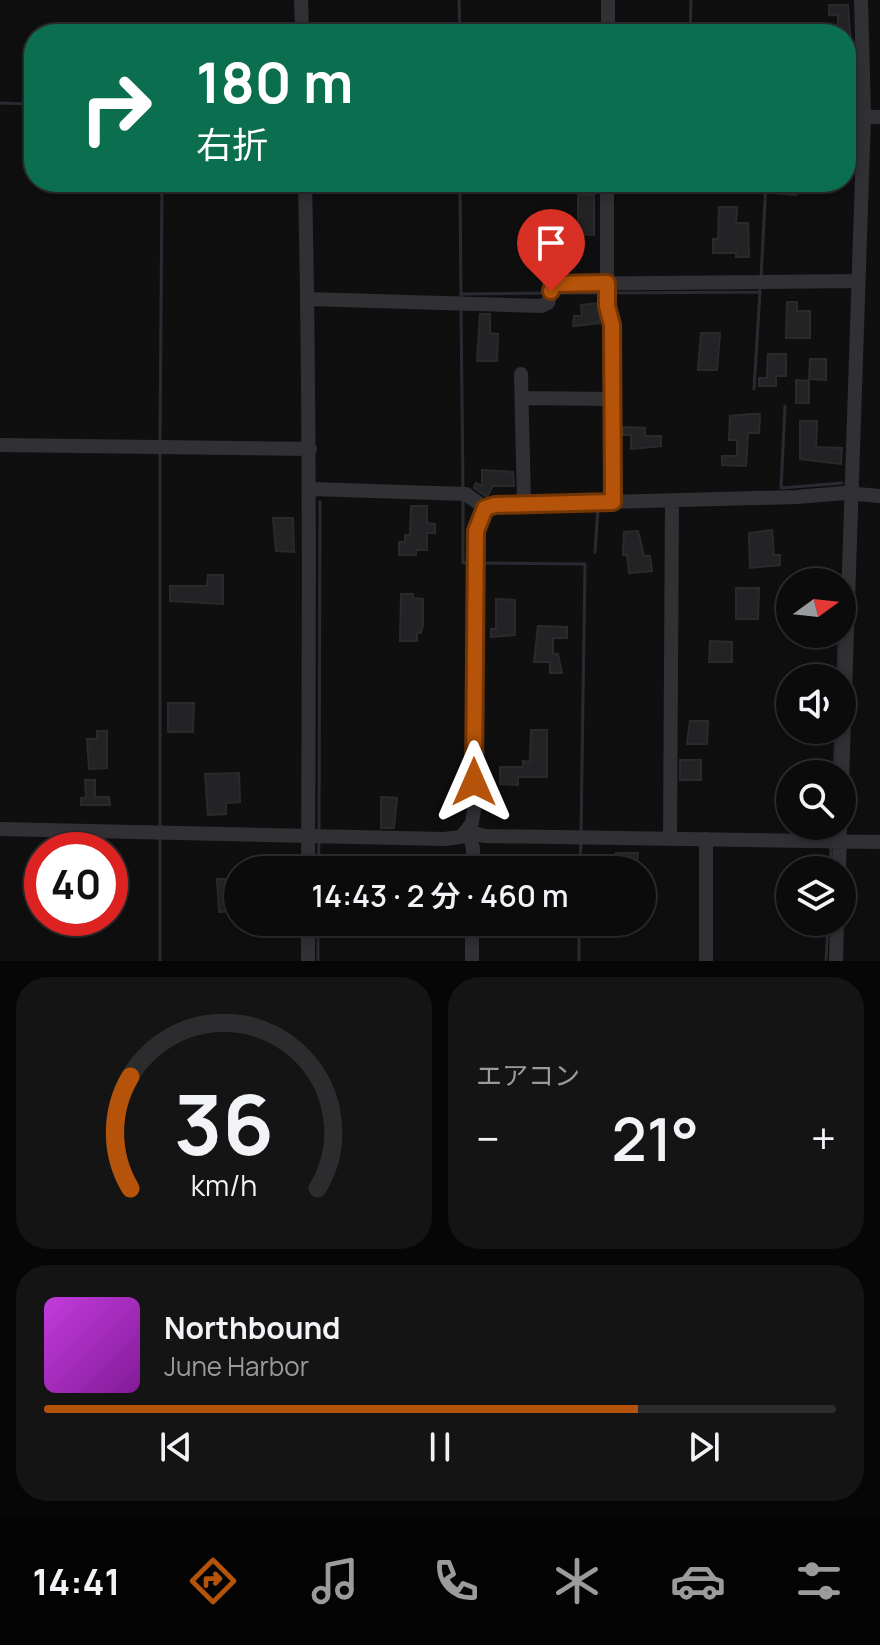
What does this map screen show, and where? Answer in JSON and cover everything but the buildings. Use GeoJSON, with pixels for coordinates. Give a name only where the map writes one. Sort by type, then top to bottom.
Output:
{"type":"FeatureCollection","features":[{"type":"Feature","properties":{"kind":"street"},"geometry":{"type":"LineString","coordinates":[[301,0],[302,24]]}},
{"type":"Feature","properties":{"kind":"street"},"geometry":{"type":"LineString","coordinates":[[608,0],[608,24]]}},
{"type":"Feature","properties":{"kind":"street"},"geometry":{"type":"LineString","coordinates":[[843,760],[864,116],[861,0]]}},
{"type":"Feature","properties":{"kind":"street"},"geometry":{"type":"LineString","coordinates":[[856,116],[880,117]]}},
{"type":"Feature","properties":{"kind":"street"},"geometry":{"type":"LineString","coordinates":[[305,192],[315,835],[311,856]]}},
{"type":"Feature","properties":{"kind":"street"},"geometry":{"type":"LineString","coordinates":[[605,502],[612,339],[607,290],[607,192]]}},
{"type":"Feature","properties":{"kind":"street"},"geometry":{"type":"LineString","coordinates":[[307,299],[541,306],[548,303],[553,284],[607,290],[764,281],[858,281]]}},
{"type":"Feature","properties":{"kind":"street"},"geometry":{"type":"LineString","coordinates":[[521,374],[524,504]]}},
{"type":"Feature","properties":{"kind":"street"},"geometry":{"type":"LineString","coordinates":[[522,398],[608,399]]}},
{"type":"Feature","properties":{"kind":"street"},"geometry":{"type":"LineString","coordinates":[[0,445],[310,449]]}},
{"type":"Feature","properties":{"kind":"street"},"geometry":{"type":"LineString","coordinates":[[311,489],[462,494],[485,508],[845,493],[880,496]]}},
{"type":"Feature","properties":{"kind":"street"},"geometry":{"type":"LineString","coordinates":[[670,839],[672,500]]}},
{"type":"Feature","properties":{"kind":"street"},"geometry":{"type":"LineString","coordinates":[[473,856],[468,831],[474,809],[476,531],[485,508]]}},
{"type":"Feature","properties":{"kind":"street"},"geometry":{"type":"LineString","coordinates":[[0,829],[444,839],[461,837],[468,831]]}},
{"type":"Feature","properties":{"kind":"street"},"geometry":{"type":"LineString","coordinates":[[468,831],[484,836],[776,838]]}},
{"type":"Feature","properties":{"kind":"street"},"geometry":{"type":"LineString","coordinates":[[706,839],[706,961]]}},
{"type":"Feature","properties":{"kind":"street"},"geometry":{"type":"LineString","coordinates":[[856,839],[880,842]]}},
{"type":"Feature","properties":{"kind":"street"},"geometry":{"type":"LineString","coordinates":[[308,936],[308,961]]}},
{"type":"Feature","properties":{"kind":"street"},"geometry":{"type":"LineString","coordinates":[[472,936],[472,961]]}},
{"type":"Feature","properties":{"kind":"street"},"geometry":{"type":"LineString","coordinates":[[836,961],[837,936]]}},
{"type":"Feature","properties":{"kind":"waterway"},"geometry":{"type":"LineString","coordinates":[[459,0],[460,24]]}},
{"type":"Feature","properties":{"kind":"waterway"},"geometry":{"type":"LineString","coordinates":[[690,24],[691,0]]}},
{"type":"Feature","properties":{"kind":"waterway"},"geometry":{"type":"LineString","coordinates":[[0,103],[24,104]]}},
{"type":"Feature","properties":{"kind":"waterway"},"geometry":{"type":"LineString","coordinates":[[160,442],[162,192]]}},
{"type":"Feature","properties":{"kind":"waterway"},"geometry":{"type":"LineString","coordinates":[[460,192],[461,298]]}},
{"type":"Feature","properties":{"kind":"waterway"},"geometry":{"type":"LineString","coordinates":[[761,278],[765,192]]}},
{"type":"Feature","properties":{"kind":"waterway"},"geometry":{"type":"LineString","coordinates":[[610,293],[760,292],[760,286]]}},
{"type":"Feature","properties":{"kind":"waterway"},"geometry":{"type":"LineString","coordinates":[[754,389],[760,292]]}},
{"type":"Feature","properties":{"kind":"waterway"},"geometry":{"type":"LineString","coordinates":[[462,294],[546,293]]}},
{"type":"Feature","properties":{"kind":"waterway"},"geometry":{"type":"LineString","coordinates":[[554,293],[602,293]]}},
{"type":"Feature","properties":{"kind":"waterway"},"geometry":{"type":"LineString","coordinates":[[461,310],[463,490]]}},
{"type":"Feature","properties":{"kind":"waterway"},"geometry":{"type":"LineString","coordinates":[[785,406],[781,488],[842,483]]}},
{"type":"Feature","properties":{"kind":"waterway"},"geometry":{"type":"LineString","coordinates":[[160,454],[160,826]]}},
{"type":"Feature","properties":{"kind":"waterway"},"geometry":{"type":"LineString","coordinates":[[463,498],[463,563],[470,563]]}},
{"type":"Feature","properties":{"kind":"waterway"},"geometry":{"type":"LineString","coordinates":[[319,830],[320,502]]}},
{"type":"Feature","properties":{"kind":"waterway"},"geometry":{"type":"LineString","coordinates":[[595,552],[598,507]]}},
{"type":"Feature","properties":{"kind":"waterway"},"geometry":{"type":"LineString","coordinates":[[482,563],[585,564],[581,833]]}},
{"type":"Feature","properties":{"kind":"waterway"},"geometry":{"type":"LineString","coordinates":[[838,664],[839,648]]}},
{"type":"Feature","properties":{"kind":"waterway"},"geometry":{"type":"LineString","coordinates":[[835,744],[835,760]]}},
{"type":"Feature","properties":{"kind":"waterway"},"geometry":{"type":"LineString","coordinates":[[160,838],[160,961]]}},
{"type":"Feature","properties":{"kind":"waterway"},"geometry":{"type":"LineString","coordinates":[[580,856],[581,841]]}},
{"type":"Feature","properties":{"kind":"waterway"},"geometry":{"type":"LineString","coordinates":[[318,856],[319,842]]}},
{"type":"Feature","properties":{"kind":"waterway"},"geometry":{"type":"LineString","coordinates":[[831,846],[831,856]]}},
{"type":"Feature","properties":{"kind":"waterway"},"geometry":{"type":"LineString","coordinates":[[318,936],[318,961]]}},
{"type":"Feature","properties":{"kind":"waterway"},"geometry":{"type":"LineString","coordinates":[[579,936],[579,961]]}},
{"type":"Feature","properties":{"kind":"waterway"},"geometry":{"type":"LineString","coordinates":[[826,961],[827,936]]}},
{"type":"Feature","properties":{"kind":"route"},"geometry":{"type":"LineString","coordinates":[[474,782],[476,531],[480,516],[485,508],[495,505],[613,502],[612,325],[607,306],[607,283],[553,284],[551,291]]}}]}
